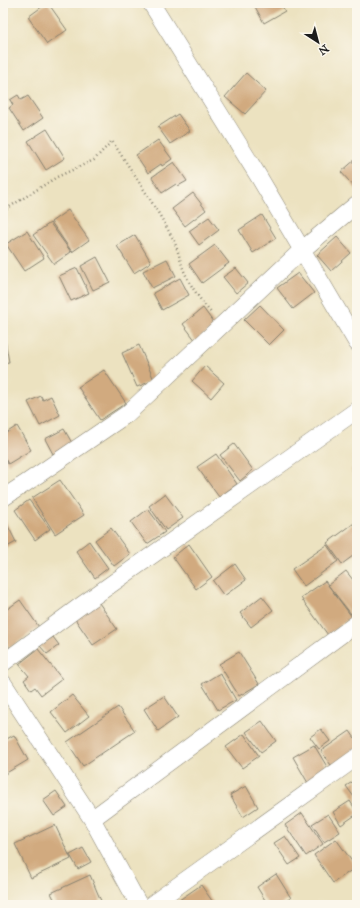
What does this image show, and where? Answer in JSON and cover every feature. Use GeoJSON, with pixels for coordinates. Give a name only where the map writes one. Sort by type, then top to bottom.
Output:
{"type":"FeatureCollection","features":[{"type":"Feature","properties":{"kind":"street"},"geometry":{"type":"LineString","coordinates":[[151,3],[255,170],[357,343]]}},
{"type":"Feature","properties":{"kind":"street"},"geometry":{"type":"LineString","coordinates":[[3,498],[127,414],[302,250],[357,204]]}},
{"type":"Feature","properties":{"kind":"street"},"geometry":{"type":"LineString","coordinates":[[3,663],[79,607],[357,410]]}},
{"type":"Feature","properties":{"kind":"street"},"geometry":{"type":"LineString","coordinates":[[92,819],[357,623]]}},
{"type":"Feature","properties":{"kind":"street"},"geometry":{"type":"LineString","coordinates":[[3,683],[92,819],[140,905]]}},
{"type":"Feature","properties":{"kind":"street"},"geometry":{"type":"LineString","coordinates":[[151,905],[357,757]]}},
{"type":"Feature","properties":{"kind":"path"},"geometry":{"type":"LineString","coordinates":[[3,211],[57,177],[94,160],[112,141],[147,194],[174,241],[184,271],[200,300],[222,325]]}},
{"type":"Feature","properties":{"kind":"building"},"geometry":{"type":"Polygon","coordinates":[[[47,3],[67,30],[47,44],[28,17],[47,3]]]}},
{"type":"Feature","properties":{"kind":"building"},"geometry":{"type":"Polygon","coordinates":[[[253,3],[280,3],[285,11],[264,23],[253,3]]]}},
{"type":"Feature","properties":{"kind":"building"},"geometry":{"type":"Polygon","coordinates":[[[246,73],[266,91],[245,114],[225,97],[246,73]]]}},
{"type":"Feature","properties":{"kind":"building"},"geometry":{"type":"Polygon","coordinates":[[[18,95],[21,100],[28,96],[43,118],[24,131],[9,108],[13,105],[10,100],[18,95]]]}},
{"type":"Feature","properties":{"kind":"building"},"geometry":{"type":"Polygon","coordinates":[[[178,114],[190,131],[170,144],[158,127],[178,114]]]}},
{"type":"Feature","properties":{"kind":"building"},"geometry":{"type":"Polygon","coordinates":[[[47,129],[65,158],[46,170],[28,141],[47,129]]]}},
{"type":"Feature","properties":{"kind":"building"},"geometry":{"type":"Polygon","coordinates":[[[158,140],[172,159],[162,166],[161,164],[148,173],[136,155],[158,140]]]}},
{"type":"Feature","properties":{"kind":"building"},"geometry":{"type":"Polygon","coordinates":[[[357,158],[357,190],[341,172],[357,158]]]}},
{"type":"Feature","properties":{"kind":"building"},"geometry":{"type":"Polygon","coordinates":[[[174,162],[187,181],[178,186],[176,184],[162,193],[152,177],[174,162]]]}},
{"type":"Feature","properties":{"kind":"building"},"geometry":{"type":"Polygon","coordinates":[[[193,193],[206,210],[185,226],[172,209],[193,193]]]}},
{"type":"Feature","properties":{"kind":"building"},"geometry":{"type":"Polygon","coordinates":[[[68,210],[89,240],[72,252],[51,222],[68,210]]]}},
{"type":"Feature","properties":{"kind":"building"},"geometry":{"type":"Polygon","coordinates":[[[262,215],[276,238],[253,253],[239,230],[262,215]]]}},
{"type":"Feature","properties":{"kind":"building"},"geometry":{"type":"Polygon","coordinates":[[[209,217],[219,230],[199,245],[189,231],[209,217]]]}},
{"type":"Feature","properties":{"kind":"building"},"geometry":{"type":"Polygon","coordinates":[[[50,223],[71,252],[54,264],[33,235],[50,223]]]}},
{"type":"Feature","properties":{"kind":"building"},"geometry":{"type":"Polygon","coordinates":[[[27,231],[44,258],[24,271],[6,244],[27,231]]]}},
{"type":"Feature","properties":{"kind":"building"},"geometry":{"type":"Polygon","coordinates":[[[135,235],[151,262],[134,273],[117,246],[135,235]]]}},
{"type":"Feature","properties":{"kind":"building"},"geometry":{"type":"Polygon","coordinates":[[[337,237],[351,253],[331,271],[317,255],[337,237]]]}},
{"type":"Feature","properties":{"kind":"building"},"geometry":{"type":"Polygon","coordinates":[[[215,245],[229,263],[202,283],[189,264],[215,245]]]}},
{"type":"Feature","properties":{"kind":"building"},"geometry":{"type":"Polygon","coordinates":[[[97,257],[110,282],[93,290],[81,266],[97,257]]]}},
{"type":"Feature","properties":{"kind":"building"},"geometry":{"type":"Polygon","coordinates":[[[167,259],[176,276],[152,288],[143,271],[167,259]]]}},
{"type":"Feature","properties":{"kind":"building"},"geometry":{"type":"Polygon","coordinates":[[[77,268],[89,293],[71,301],[59,276],[77,268]]]}},
{"type":"Feature","properties":{"kind":"building"},"geometry":{"type":"Polygon","coordinates":[[[236,268],[248,283],[236,293],[223,277],[236,268]]]}},
{"type":"Feature","properties":{"kind":"building"},"geometry":{"type":"Polygon","coordinates":[[[298,273],[314,293],[293,309],[277,288],[298,273]]]}},
{"type":"Feature","properties":{"kind":"building"},"geometry":{"type":"Polygon","coordinates":[[[180,278],[189,295],[162,310],[153,293],[180,278]]]}},
{"type":"Feature","properties":{"kind":"building"},"geometry":{"type":"Polygon","coordinates":[[[260,305],[284,330],[269,345],[244,320],[260,305]]]}},
{"type":"Feature","properties":{"kind":"building"},"geometry":{"type":"Polygon","coordinates":[[[203,308],[216,326],[196,341],[183,324],[203,308]]]}},
{"type":"Feature","properties":{"kind":"building"},"geometry":{"type":"Polygon","coordinates":[[[3,334],[9,362],[3,363],[3,334]]]}},
{"type":"Feature","properties":{"kind":"building"},"geometry":{"type":"Polygon","coordinates":[[[139,345],[154,380],[137,387],[122,353],[139,345]]]}},
{"type":"Feature","properties":{"kind":"building"},"geometry":{"type":"Polygon","coordinates":[[[205,366],[224,383],[211,398],[192,381],[205,366]]]}},
{"type":"Feature","properties":{"kind":"building"},"geometry":{"type":"Polygon","coordinates":[[[104,370],[126,403],[100,420],[78,387],[104,370]]]}},
{"type":"Feature","properties":{"kind":"building"},"geometry":{"type":"Polygon","coordinates":[[[41,396],[43,400],[51,396],[60,415],[40,426],[28,402],[41,396]]]}},
{"type":"Feature","properties":{"kind":"building"},"geometry":{"type":"Polygon","coordinates":[[[17,426],[31,450],[8,464],[3,455],[3,435],[17,426]]]}},
{"type":"Feature","properties":{"kind":"building"},"geometry":{"type":"Polygon","coordinates":[[[64,429],[72,443],[53,454],[45,439],[64,429]]]}},
{"type":"Feature","properties":{"kind":"building"},"geometry":{"type":"Polygon","coordinates":[[[234,444],[253,470],[240,481],[220,455],[234,444]]]}},
{"type":"Feature","properties":{"kind":"building"},"geometry":{"type":"Polygon","coordinates":[[[216,454],[237,484],[219,497],[197,467],[216,454]]]}},
{"type":"Feature","properties":{"kind":"building"},"geometry":{"type":"Polygon","coordinates":[[[357,465],[357,479],[351,470],[357,465]]]}},
{"type":"Feature","properties":{"kind":"building"},"geometry":{"type":"Polygon","coordinates":[[[60,480],[84,515],[55,534],[32,498],[60,480]]]}},
{"type":"Feature","properties":{"kind":"building"},"geometry":{"type":"Polygon","coordinates":[[[165,494],[183,518],[166,530],[149,506],[165,494]]]}},
{"type":"Feature","properties":{"kind":"building"},"geometry":{"type":"Polygon","coordinates":[[[29,500],[50,529],[35,540],[15,510],[29,500]]]}},
{"type":"Feature","properties":{"kind":"building"},"geometry":{"type":"Polygon","coordinates":[[[148,509],[165,532],[147,544],[131,522],[148,509]]]}},
{"type":"Feature","properties":{"kind":"building"},"geometry":{"type":"Polygon","coordinates":[[[3,516],[16,542],[3,549],[3,516]]]}},
{"type":"Feature","properties":{"kind":"building"},"geometry":{"type":"Polygon","coordinates":[[[357,521],[357,553],[342,564],[327,543],[357,521]]]}},
{"type":"Feature","properties":{"kind":"building"},"geometry":{"type":"Polygon","coordinates":[[[111,528],[130,554],[114,566],[95,540],[111,528]]]}},
{"type":"Feature","properties":{"kind":"building"},"geometry":{"type":"Polygon","coordinates":[[[89,541],[108,568],[95,578],[76,551],[89,541]]]}},
{"type":"Feature","properties":{"kind":"building"},"geometry":{"type":"Polygon","coordinates":[[[189,544],[212,577],[196,589],[173,557],[189,544]]]}},
{"type":"Feature","properties":{"kind":"building"},"geometry":{"type":"Polygon","coordinates":[[[327,545],[338,561],[304,586],[292,569],[327,545]]]}},
{"type":"Feature","properties":{"kind":"building"},"geometry":{"type":"Polygon","coordinates":[[[235,564],[246,580],[224,596],[213,581],[235,564]]]}},
{"type":"Feature","properties":{"kind":"building"},"geometry":{"type":"Polygon","coordinates":[[[346,571],[357,585],[357,609],[351,614],[328,585],[346,571]]]}},
{"type":"Feature","properties":{"kind":"building"},"geometry":{"type":"Polygon","coordinates":[[[325,581],[352,617],[328,635],[301,598],[325,581]]]}},
{"type":"Feature","properties":{"kind":"building"},"geometry":{"type":"Polygon","coordinates":[[[262,596],[273,610],[251,627],[240,613],[262,596]]]}},
{"type":"Feature","properties":{"kind":"building"},"geometry":{"type":"Polygon","coordinates":[[[20,600],[39,627],[10,648],[3,639],[3,612],[20,600]]]}},
{"type":"Feature","properties":{"kind":"building"},"geometry":{"type":"Polygon","coordinates":[[[99,603],[117,629],[93,645],[75,619],[99,603]]]}},
{"type":"Feature","properties":{"kind":"building"},"geometry":{"type":"Polygon","coordinates":[[[53,637],[59,645],[47,654],[40,646],[53,637]]]}},
{"type":"Feature","properties":{"kind":"building"},"geometry":{"type":"Polygon","coordinates":[[[38,649],[62,679],[41,695],[35,687],[31,690],[24,680],[29,676],[19,664],[38,649]]]}},
{"type":"Feature","properties":{"kind":"building"},"geometry":{"type":"Polygon","coordinates":[[[239,652],[259,684],[239,696],[219,664],[239,652]]]}},
{"type":"Feature","properties":{"kind":"building"},"geometry":{"type":"Polygon","coordinates":[[[220,673],[236,700],[218,710],[202,684],[220,673]]]}},
{"type":"Feature","properties":{"kind":"building"},"geometry":{"type":"Polygon","coordinates":[[[72,695],[89,716],[67,733],[51,712],[72,695]]]}},
{"type":"Feature","properties":{"kind":"building"},"geometry":{"type":"Polygon","coordinates":[[[164,696],[178,717],[158,731],[144,709],[164,696]]]}},
{"type":"Feature","properties":{"kind":"building"},"geometry":{"type":"Polygon","coordinates":[[[118,707],[135,731],[83,766],[67,742],[118,707]]]}},
{"type":"Feature","properties":{"kind":"building"},"geometry":{"type":"Polygon","coordinates":[[[262,721],[276,741],[261,752],[246,732],[262,721]]]}},
{"type":"Feature","properties":{"kind":"building"},"geometry":{"type":"Polygon","coordinates":[[[321,729],[330,741],[319,749],[310,737],[321,729]]]}},
{"type":"Feature","properties":{"kind":"building"},"geometry":{"type":"Polygon","coordinates":[[[350,731],[357,741],[357,751],[333,768],[321,751],[350,731]]]}},
{"type":"Feature","properties":{"kind":"building"},"geometry":{"type":"Polygon","coordinates":[[[244,734],[259,756],[242,768],[226,747],[244,734]]]}},
{"type":"Feature","properties":{"kind":"building"},"geometry":{"type":"Polygon","coordinates":[[[14,735],[28,760],[3,775],[3,741],[14,735]]]}},
{"type":"Feature","properties":{"kind":"building"},"geometry":{"type":"Polygon","coordinates":[[[314,745],[329,770],[308,783],[293,757],[314,745]]]}},
{"type":"Feature","properties":{"kind":"building"},"geometry":{"type":"Polygon","coordinates":[[[357,779],[357,801],[346,786],[357,779]]]}},
{"type":"Feature","properties":{"kind":"building"},"geometry":{"type":"Polygon","coordinates":[[[246,786],[258,807],[243,817],[230,795],[246,786]]]}},
{"type":"Feature","properties":{"kind":"building"},"geometry":{"type":"Polygon","coordinates":[[[56,791],[67,807],[54,816],[43,800],[56,791]]]}},
{"type":"Feature","properties":{"kind":"building"},"geometry":{"type":"Polygon","coordinates":[[[350,801],[357,814],[341,825],[333,812],[350,801]]]}},
{"type":"Feature","properties":{"kind":"building"},"geometry":{"type":"Polygon","coordinates":[[[302,813],[323,844],[306,856],[285,825],[302,813]]]}},
{"type":"Feature","properties":{"kind":"building"},"geometry":{"type":"Polygon","coordinates":[[[328,814],[340,832],[324,842],[312,824],[328,814]]]}},
{"type":"Feature","properties":{"kind":"building"},"geometry":{"type":"Polygon","coordinates":[[[55,825],[71,859],[31,878],[15,844],[55,825]]]}},
{"type":"Feature","properties":{"kind":"building"},"geometry":{"type":"Polygon","coordinates":[[[285,836],[300,858],[289,865],[274,843],[285,836]]]}},
{"type":"Feature","properties":{"kind":"building"},"geometry":{"type":"Polygon","coordinates":[[[336,839],[356,867],[333,883],[314,855],[336,839]]]}},
{"type":"Feature","properties":{"kind":"building"},"geometry":{"type":"Polygon","coordinates":[[[83,848],[91,862],[78,869],[70,855],[83,848]]]}},
{"type":"Feature","properties":{"kind":"building"},"geometry":{"type":"Polygon","coordinates":[[[276,874],[291,898],[279,905],[268,905],[257,887],[276,874]]]}},
{"type":"Feature","properties":{"kind":"building"},"geometry":{"type":"Polygon","coordinates":[[[90,875],[101,901],[92,905],[57,905],[51,893],[90,875]]]}},
{"type":"Feature","properties":{"kind":"building"},"geometry":{"type":"Polygon","coordinates":[[[201,885],[215,905],[172,905],[201,885]]]}}]}
